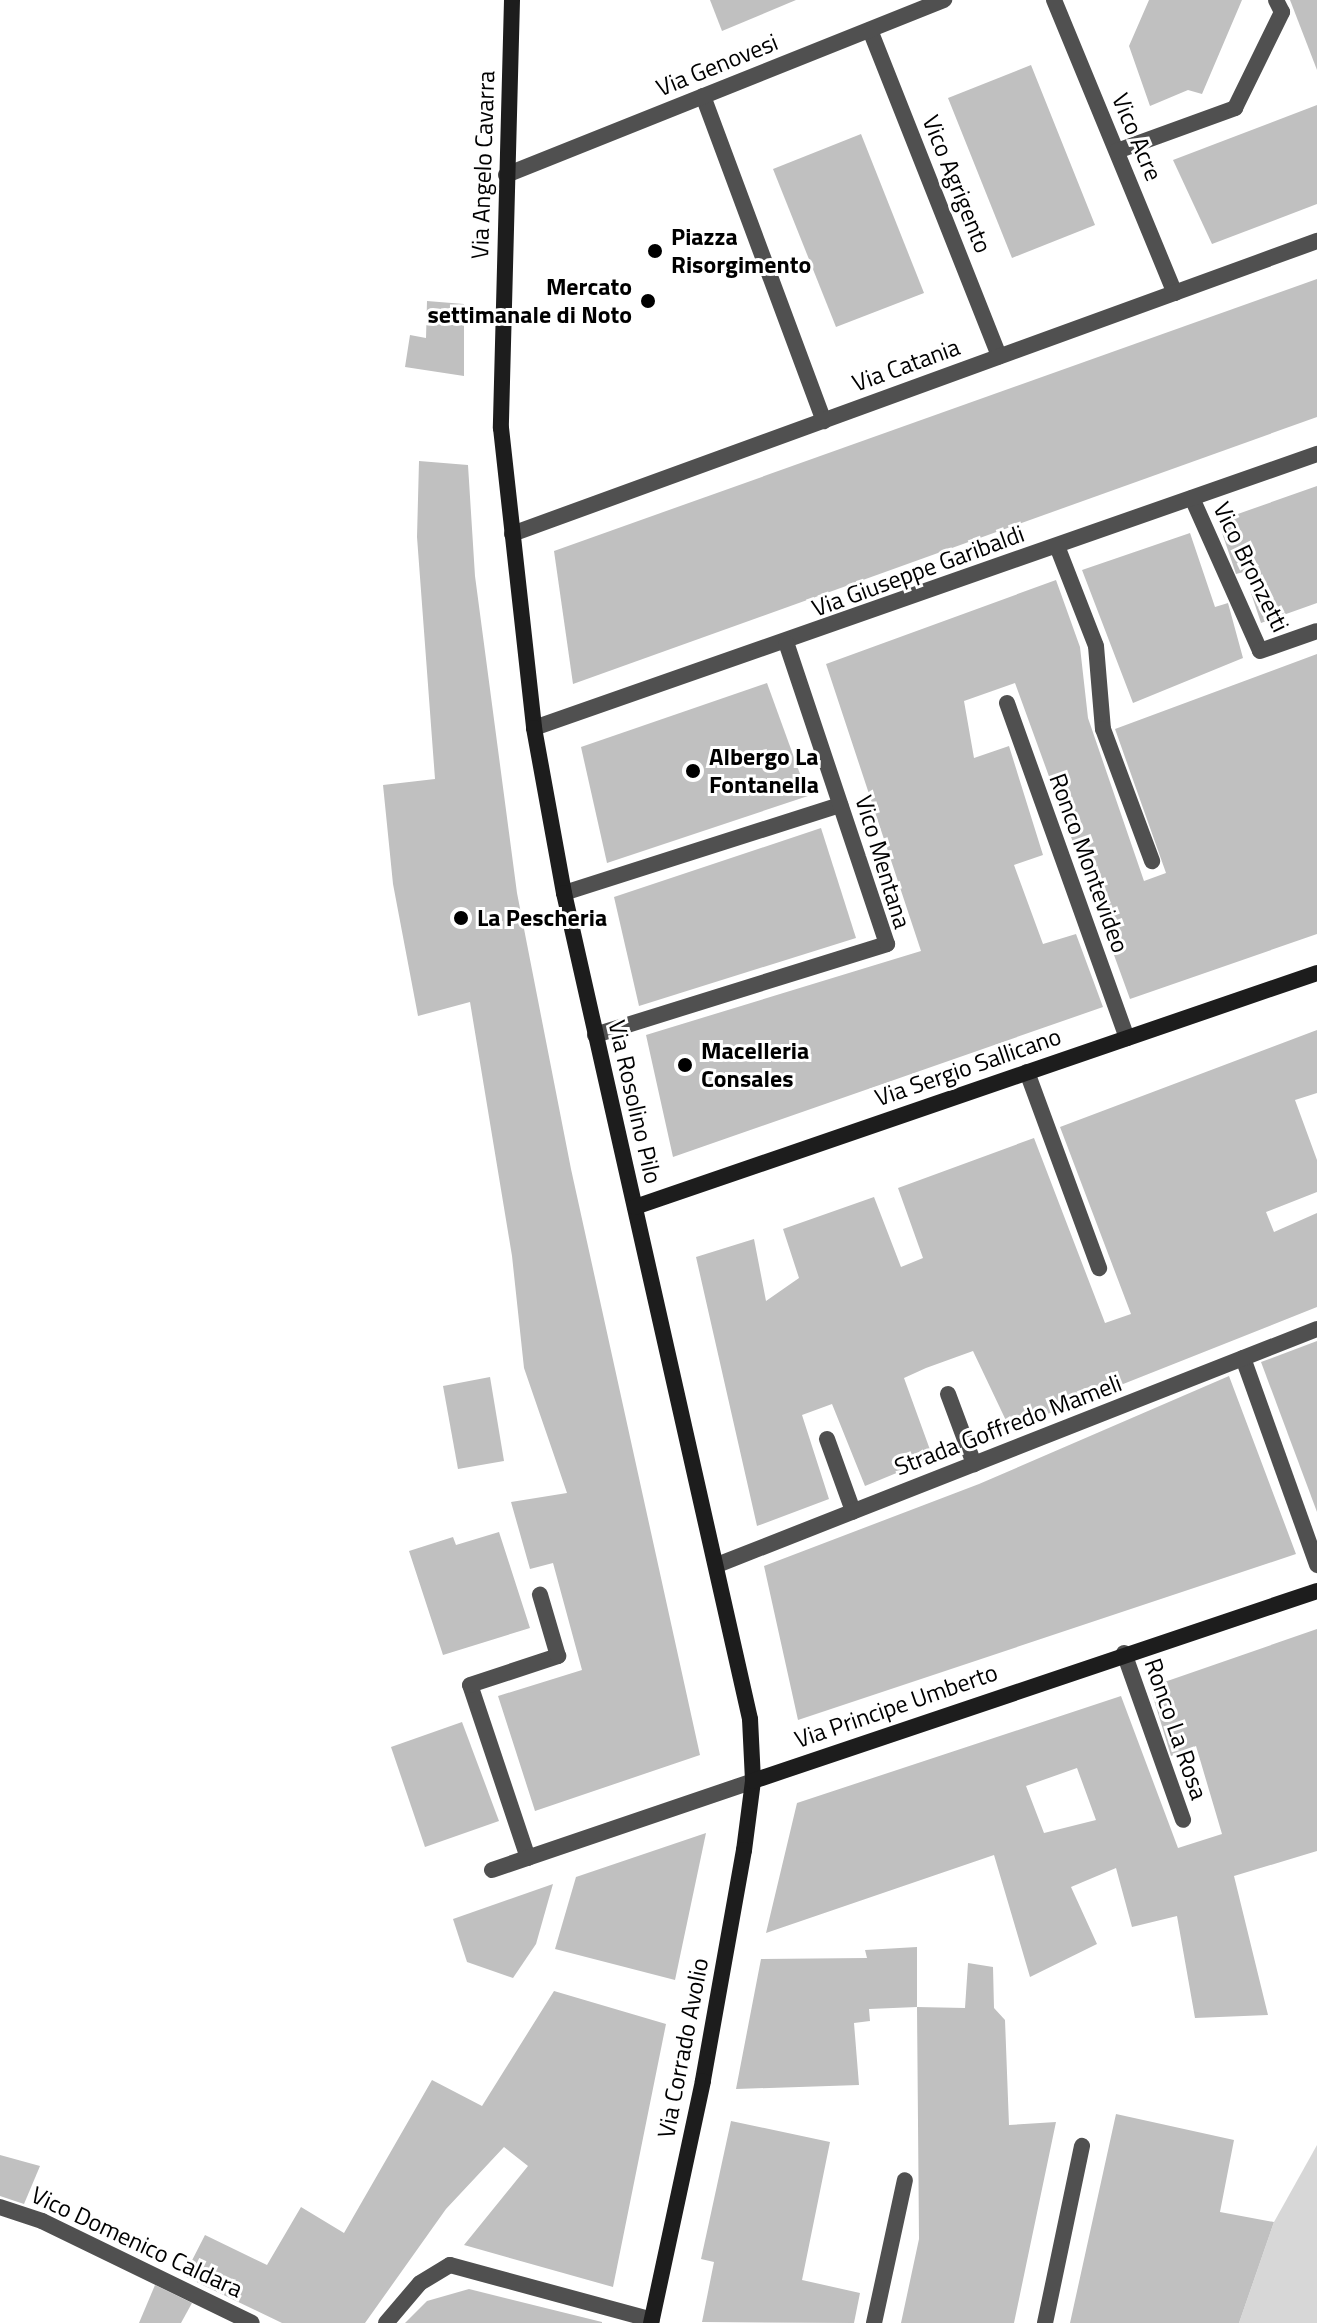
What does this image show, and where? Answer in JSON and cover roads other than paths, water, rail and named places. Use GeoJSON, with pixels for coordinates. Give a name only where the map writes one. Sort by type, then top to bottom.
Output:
{"type":"FeatureCollection","features":[{"type":"Feature","properties":{"kind":"main road","name":"Via Angelo Cavarra"},"geometry":{"type":"LineString","coordinates":[[501,428],[512,0]]}},
{"type":"Feature","properties":{"kind":"main road","name":"Via Rosolino Pilo"},"geometry":{"type":"LineString","coordinates":[[501,428],[534,728],[564,893],[750,1719],[753,1781]]}},
{"type":"Feature","properties":{"kind":"main road","name":"Via Sergio Sallicano"},"geometry":{"type":"LineString","coordinates":[[635,1207],[1317,973]]}},
{"type":"Feature","properties":{"kind":"main road","name":"Via Principe Umberto"},"geometry":{"type":"LineString","coordinates":[[753,1781],[1124,1653],[1317,1591]]}},
{"type":"Feature","properties":{"kind":"main road","name":"Via Corrado Avolio"},"geometry":{"type":"LineString","coordinates":[[652,2321],[703,2081],[753,1781]]}},
{"type":"Feature","properties":{"kind":"street","name":"Via Genovesi"},"geometry":{"type":"LineString","coordinates":[[506,175],[944,0]]}},
{"type":"Feature","properties":{"kind":"street","name":"Vico Acre"},"geometry":{"type":"LineString","coordinates":[[1054,0],[1175,293]]}},
{"type":"Feature","properties":{"kind":"street"},"geometry":{"type":"LineString","coordinates":[[1117,151],[1235,108],[1282,12],[1276,0]]}},
{"type":"Feature","properties":{"kind":"street","name":"Vico Agrigento"},"geometry":{"type":"LineString","coordinates":[[870,30],[999,356]]}},
{"type":"Feature","properties":{"kind":"street"},"geometry":{"type":"LineString","coordinates":[[703,96],[824,421]]}},
{"type":"Feature","properties":{"kind":"street","name":"Via Catania"},"geometry":{"type":"LineString","coordinates":[[512,534],[1317,241]]}},
{"type":"Feature","properties":{"kind":"street","name":"Via Giuseppe Garibaldi"},"geometry":{"type":"LineString","coordinates":[[534,728],[786,643],[1317,454]]}},
{"type":"Feature","properties":{"kind":"street","name":"Vico Bronzetti"},"geometry":{"type":"LineString","coordinates":[[1192,498],[1260,651],[1317,631]]}},
{"type":"Feature","properties":{"kind":"street"},"geometry":{"type":"LineString","coordinates":[[1057,546],[1096,646],[1103,729],[1152,861]]}},
{"type":"Feature","properties":{"kind":"street","name":"Vico Mentana"},"geometry":{"type":"LineString","coordinates":[[595,1035],[887,944],[786,643]]}},
{"type":"Feature","properties":{"kind":"street","name":"Ronco Montevideo"},"geometry":{"type":"LineString","coordinates":[[1007,703],[1127,1038]]}},
{"type":"Feature","properties":{"kind":"street"},"geometry":{"type":"LineString","coordinates":[[564,893],[840,805]]}},
{"type":"Feature","properties":{"kind":"street"},"geometry":{"type":"LineString","coordinates":[[1027,1072],[1099,1268]]}},
{"type":"Feature","properties":{"kind":"street","name":"Strada Goffredo Mameli"},"geometry":{"type":"LineString","coordinates":[[717,1565],[1317,1329]]}},
{"type":"Feature","properties":{"kind":"street"},"geometry":{"type":"LineString","coordinates":[[1243,1358],[1317,1565]]}},
{"type":"Feature","properties":{"kind":"street"},"geometry":{"type":"LineString","coordinates":[[948,1394],[974,1464]]}},
{"type":"Feature","properties":{"kind":"street"},"geometry":{"type":"LineString","coordinates":[[827,1439],[853,1511]]}},
{"type":"Feature","properties":{"kind":"street"},"geometry":{"type":"LineString","coordinates":[[528,1858],[470,1685],[558,1656],[540,1595]]}},
{"type":"Feature","properties":{"kind":"street","name":"Ronco La Rosa"},"geometry":{"type":"LineString","coordinates":[[1124,1653],[1183,1820]]}},
{"type":"Feature","properties":{"kind":"street","name":"Via Principe Umberto"},"geometry":{"type":"LineString","coordinates":[[492,1870],[753,1781]]}},
{"type":"Feature","properties":{"kind":"street"},"geometry":{"type":"LineString","coordinates":[[1045,2323],[1082,2146]]}},
{"type":"Feature","properties":{"kind":"street"},"geometry":{"type":"LineString","coordinates":[[874,2323],[905,2180]]}},
{"type":"Feature","properties":{"kind":"street","name":"Vico Domenico Caldara"},"geometry":{"type":"LineString","coordinates":[[0,2207],[42,2221],[252,2323]]}},
{"type":"Feature","properties":{"kind":"street"},"geometry":{"type":"LineString","coordinates":[[386,2323],[420,2283],[450,2265],[652,2321]]}},
{"type":"Feature","properties":{"kind":"place","name":"Piazza Risorgimento"},"geometry":{"type":"Point","coordinates":[655,251]}},
{"type":"Feature","properties":{"kind":"place","name":"Mercato settimanale di Noto"},"geometry":{"type":"Point","coordinates":[648,301]}},
{"type":"Feature","properties":{"kind":"place","name":"Albergo La Fontanella"},"geometry":{"type":"Point","coordinates":[693,771]}},
{"type":"Feature","properties":{"kind":"place","name":"La Pescheria"},"geometry":{"type":"Point","coordinates":[461,918]}},
{"type":"Feature","properties":{"kind":"place","name":"Macelleria Consales"},"geometry":{"type":"Point","coordinates":[685,1065]}}]}
